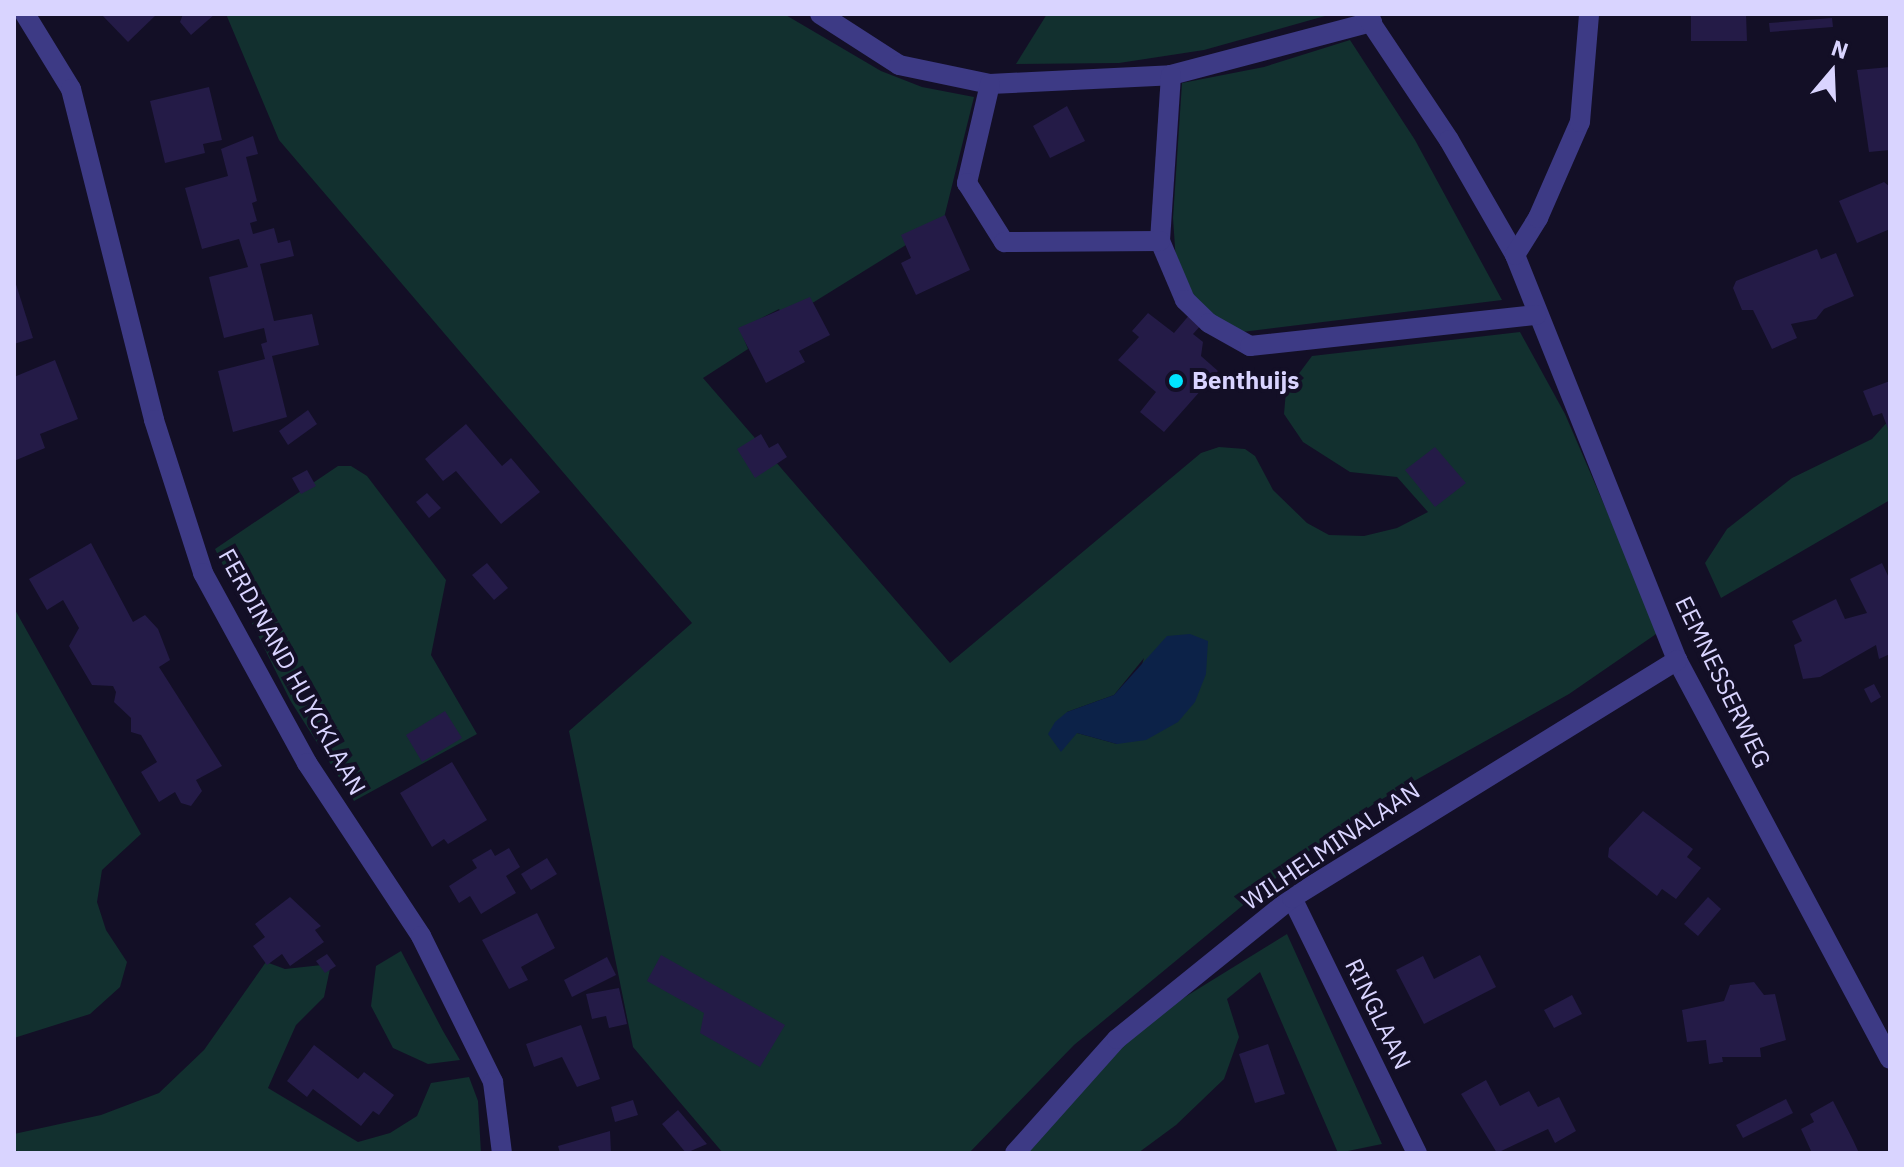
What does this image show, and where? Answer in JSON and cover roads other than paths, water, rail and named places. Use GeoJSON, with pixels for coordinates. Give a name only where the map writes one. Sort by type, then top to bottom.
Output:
{"type":"FeatureCollection","features":[{"type":"Feature","properties":{"kind":"street","name":"FERDINAND HUYCKLAAN"},"geometry":{"type":"LineString","coordinates":[[25,14],[71,89],[154,420],[203,573],[307,763],[421,936],[493,1082],[502,1153]]}},
{"type":"Feature","properties":{"kind":"street","name":"EEMNESSERWEG"},"geometry":{"type":"LineString","coordinates":[[820,14],[899,65],[990,84],[1171,75],[1368,18],[1449,140],[1515,255],[1536,315],[1677,660],[1890,1059]]}},
{"type":"Feature","properties":{"kind":"street"},"geometry":{"type":"LineString","coordinates":[[1515,255],[1538,218],[1580,122],[1589,14]]}},
{"type":"Feature","properties":{"kind":"street"},"geometry":{"type":"LineString","coordinates":[[1171,75],[1160,241],[1185,300],[1209,323],[1250,346],[1536,315]]}},
{"type":"Feature","properties":{"kind":"street"},"geometry":{"type":"LineString","coordinates":[[990,84],[967,183],[1004,242],[1160,241]]}},
{"type":"Feature","properties":{"kind":"street","name":"WILHELMINALAAN"},"geometry":{"type":"LineString","coordinates":[[1015,1153],[1117,1039],[1292,898],[1677,660]]}},
{"type":"Feature","properties":{"kind":"street","name":"RINGLAAN"},"geometry":{"type":"LineString","coordinates":[[1292,898],[1417,1153]]}},
{"type":"Feature","properties":{"kind":"water"},"geometry":{"type":"Polygon","coordinates":[[[1190,634],[1208,641],[1206,674],[1195,702],[1178,722],[1146,740],[1117,744],[1077,733],[1061,752],[1048,734],[1055,722],[1067,712],[1114,695],[1167,636],[1190,634]]]}},
{"type":"Feature","properties":{"kind":"place","name":"Benthuijs"},"geometry":{"type":"Point","coordinates":[1176,381]}}]}
